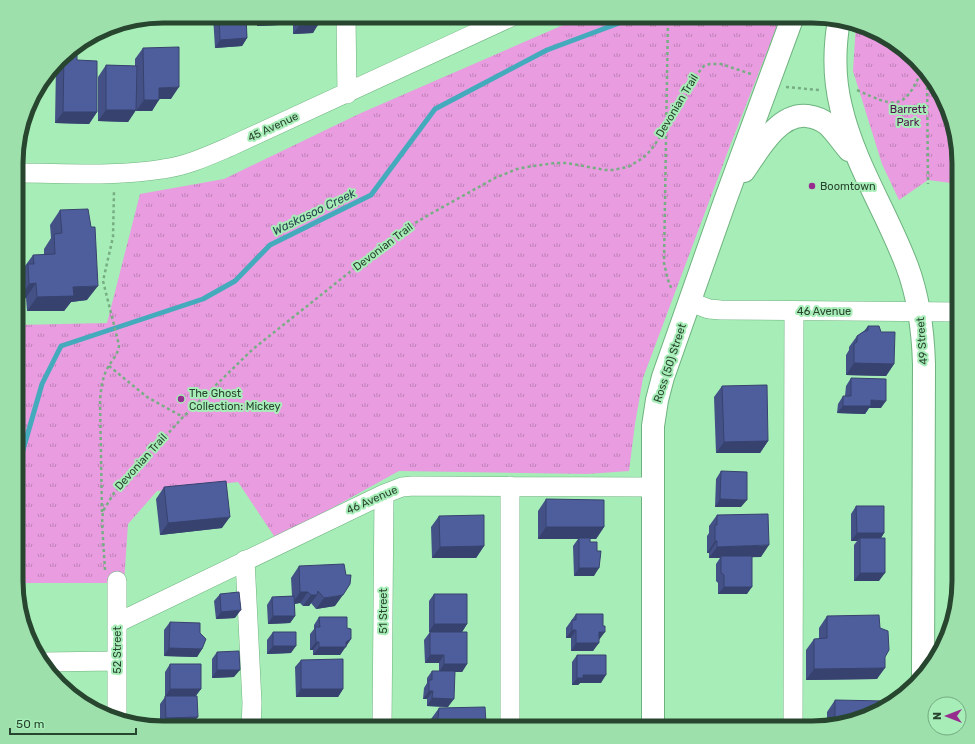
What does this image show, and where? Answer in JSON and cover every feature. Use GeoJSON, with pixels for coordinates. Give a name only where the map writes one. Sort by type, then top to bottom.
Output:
{"type":"FeatureCollection","features":[{"type":"Feature","properties":{"kind":"main road","name":"Ross (50) Street"},"geometry":{"type":"LineString","coordinates":[[653,721],[652,487],[653,426],[657,400],[663,378],[724,200],[790,23]]}},
{"type":"Feature","properties":{"kind":"main road","name":"49 Street"},"geometry":{"type":"LineString","coordinates":[[838,26],[835,68],[840,106],[845,124],[863,168],[907,266],[920,312],[924,340],[923,666]]}},
{"type":"Feature","properties":{"kind":"main road"},"geometry":{"type":"LineString","coordinates":[[724,200],[772,133],[779,125],[795,118],[804,116],[811,117],[826,123],[863,168]]}},
{"type":"Feature","properties":{"kind":"street"},"geometry":{"type":"LineString","coordinates":[[346,23],[347,94]]}},
{"type":"Feature","properties":{"kind":"street","name":"45 Avenue"},"geometry":{"type":"LineString","coordinates":[[23,173],[114,173],[165,169],[184,164],[209,156],[347,94],[498,23]]}},
{"type":"Feature","properties":{"kind":"street","name":"46 Avenue"},"geometry":{"type":"LineString","coordinates":[[690,302],[709,309],[952,312]]}},
{"type":"Feature","properties":{"kind":"street"},"geometry":{"type":"LineString","coordinates":[[793,721],[794,311]]}},
{"type":"Feature","properties":{"kind":"street"},"geometry":{"type":"LineString","coordinates":[[510,486],[510,721]]}},
{"type":"Feature","properties":{"kind":"street","name":"46 Avenue"},"geometry":{"type":"LineString","coordinates":[[117,623],[245,560],[384,494],[402,487],[652,487]]}},
{"type":"Feature","properties":{"kind":"street","name":"51 Street"},"geometry":{"type":"LineString","coordinates":[[382,721],[384,494]]}},
{"type":"Feature","properties":{"kind":"street"},"geometry":{"type":"LineString","coordinates":[[245,560],[252,704],[251,721]]}},
{"type":"Feature","properties":{"kind":"street","name":"52 Street"},"geometry":{"type":"LineString","coordinates":[[111,577],[117,623],[111,661],[116,713]]}},
{"type":"Feature","properties":{"kind":"street"},"geometry":{"type":"LineString","coordinates":[[49,662],[111,661]]}},
{"type":"Feature","properties":{"kind":"path"},"geometry":{"type":"LineString","coordinates":[[668,23],[664,263],[672,290]]}},
{"type":"Feature","properties":{"kind":"path","name":"Devonian Trail"},"geometry":{"type":"LineString","coordinates":[[111,577],[102,523],[103,511],[114,493],[182,417],[253,349],[375,252],[410,226],[508,172],[527,167],[555,163],[605,170],[628,167],[643,158],[651,150],[666,128],[692,80],[704,66],[710,64],[721,64],[754,75]]}},
{"type":"Feature","properties":{"kind":"path"},"geometry":{"type":"LineString","coordinates":[[855,90],[887,103],[900,102],[910,92],[920,74]]}},
{"type":"Feature","properties":{"kind":"path"},"geometry":{"type":"LineString","coordinates":[[927,84],[928,184]]}},
{"type":"Feature","properties":{"kind":"path"},"geometry":{"type":"LineString","coordinates":[[780,86],[824,91]]}},
{"type":"Feature","properties":{"kind":"path"},"geometry":{"type":"LineString","coordinates":[[102,523],[100,400],[103,382],[109,366],[117,353],[119,345],[103,281],[112,249],[114,224],[114,173]]}},
{"type":"Feature","properties":{"kind":"path"},"geometry":{"type":"LineString","coordinates":[[109,366],[147,396],[182,417]]}},
{"type":"Feature","properties":{"kind":"green space"},"geometry":{"type":"Polygon","coordinates":[[[568,23],[778,23],[728,151],[643,378],[629,471],[587,474],[399,471],[276,539],[238,482],[157,491],[128,524],[124,583],[23,583],[23,325],[107,323],[140,194],[224,179],[361,113],[568,23]]]}},
{"type":"Feature","properties":{"kind":"green space","name":"Barrett Park"},"geometry":{"type":"Polygon","coordinates":[[[856,30],[882,42],[911,64],[933,93],[945,118],[951,144],[952,183],[928,180],[899,200],[882,164],[853,71],[856,30]]]}},
{"type":"Feature","properties":{"kind":"building"},"geometry":{"type":"Polygon","coordinates":[[[219,23],[246,23],[247,38],[220,40],[219,23]]]}},
{"type":"Feature","properties":{"kind":"building"},"geometry":{"type":"Polygon","coordinates":[[[299,23],[318,23],[318,25],[299,26],[299,23]]]}},
{"type":"Feature","properties":{"kind":"building"},"geometry":{"type":"Polygon","coordinates":[[[179,47],[179,87],[159,88],[159,100],[144,100],[143,48],[179,47]]]}},
{"type":"Feature","properties":{"kind":"building"},"geometry":{"type":"Polygon","coordinates":[[[77,53],[77,60],[97,61],[97,112],[63,112],[64,65],[77,53]]]}},
{"type":"Feature","properties":{"kind":"building"},"geometry":{"type":"Polygon","coordinates":[[[106,65],[137,66],[136,110],[106,110],[106,65]]]}},
{"type":"Feature","properties":{"kind":"building"},"geometry":{"type":"Polygon","coordinates":[[[88,209],[91,227],[95,227],[98,286],[73,287],[74,296],[37,297],[36,283],[29,284],[28,264],[34,264],[33,255],[55,254],[54,234],[62,233],[60,210],[88,209]]]}},
{"type":"Feature","properties":{"kind":"building"},"geometry":{"type":"Polygon","coordinates":[[[868,326],[879,326],[881,332],[895,332],[894,364],[854,363],[854,344],[857,342],[857,336],[868,330],[868,326]]]}},
{"type":"Feature","properties":{"kind":"building"},"geometry":{"type":"Polygon","coordinates":[[[851,378],[886,379],[886,401],[871,400],[871,406],[843,406],[843,396],[851,396],[851,378]]]}},
{"type":"Feature","properties":{"kind":"building"},"geometry":{"type":"Polygon","coordinates":[[[767,385],[768,441],[724,442],[722,386],[767,385]]]}},
{"type":"Feature","properties":{"kind":"building"},"geometry":{"type":"Polygon","coordinates":[[[721,471],[747,472],[747,500],[720,499],[721,471]]]}},
{"type":"Feature","properties":{"kind":"building"},"geometry":{"type":"Polygon","coordinates":[[[226,481],[230,517],[168,523],[164,487],[226,481]]]}},
{"type":"Feature","properties":{"kind":"building"},"geometry":{"type":"Polygon","coordinates":[[[546,499],[604,500],[604,527],[546,527],[546,499]]]}},
{"type":"Feature","properties":{"kind":"building"},"geometry":{"type":"Polygon","coordinates":[[[856,506],[884,506],[884,533],[857,533],[856,506]]]}},
{"type":"Feature","properties":{"kind":"building"},"geometry":{"type":"Polygon","coordinates":[[[768,514],[769,545],[717,547],[717,541],[715,541],[715,525],[717,525],[717,515],[768,514]]]}},
{"type":"Feature","properties":{"kind":"building"},"geometry":{"type":"Polygon","coordinates":[[[484,515],[484,546],[440,547],[439,516],[484,515]]]}},
{"type":"Feature","properties":{"kind":"building"},"geometry":{"type":"Polygon","coordinates":[[[579,538],[590,538],[590,542],[597,542],[597,551],[601,551],[599,568],[579,568],[579,538]]]}},
{"type":"Feature","properties":{"kind":"building"},"geometry":{"type":"Polygon","coordinates":[[[860,538],[885,538],[885,573],[860,573],[860,538]]]}},
{"type":"Feature","properties":{"kind":"building"},"geometry":{"type":"Polygon","coordinates":[[[721,556],[752,556],[752,587],[724,587],[724,575],[721,573],[721,556]]]}},
{"type":"Feature","properties":{"kind":"building"},"geometry":{"type":"Polygon","coordinates":[[[344,564],[346,575],[351,575],[350,584],[343,595],[324,598],[318,591],[317,595],[311,595],[308,592],[300,592],[299,566],[344,564]]]}},
{"type":"Feature","properties":{"kind":"building"},"geometry":{"type":"Polygon","coordinates":[[[239,592],[241,610],[221,612],[220,594],[239,592]]]}},
{"type":"Feature","properties":{"kind":"building"},"geometry":{"type":"Polygon","coordinates":[[[434,594],[467,594],[467,624],[434,624],[434,594]]]}},
{"type":"Feature","properties":{"kind":"building"},"geometry":{"type":"Polygon","coordinates":[[[294,596],[295,616],[273,616],[272,597],[294,596]]]}},
{"type":"Feature","properties":{"kind":"building"},"geometry":{"type":"Polygon","coordinates":[[[576,614],[603,614],[603,626],[605,626],[605,632],[599,632],[599,643],[576,643],[576,630],[572,630],[572,620],[576,620],[576,614]]]}},
{"type":"Feature","properties":{"kind":"building"},"geometry":{"type":"Polygon","coordinates":[[[879,615],[880,628],[888,631],[889,650],[885,657],[885,668],[814,669],[814,639],[827,638],[827,616],[879,615]]]}},
{"type":"Feature","properties":{"kind":"building"},"geometry":{"type":"Polygon","coordinates":[[[319,617],[347,617],[347,628],[351,629],[351,639],[346,642],[346,647],[319,647],[319,642],[316,642],[315,627],[320,627],[319,617]]]}},
{"type":"Feature","properties":{"kind":"building"},"geometry":{"type":"Polygon","coordinates":[[[170,622],[200,623],[200,633],[206,639],[202,649],[169,648],[170,622]]]}},
{"type":"Feature","properties":{"kind":"building"},"geometry":{"type":"Polygon","coordinates":[[[273,632],[296,632],[296,646],[273,646],[273,632]]]}},
{"type":"Feature","properties":{"kind":"building"},"geometry":{"type":"Polygon","coordinates":[[[430,632],[467,632],[467,664],[444,664],[444,655],[430,655],[430,632]]]}},
{"type":"Feature","properties":{"kind":"building"},"geometry":{"type":"Polygon","coordinates":[[[239,651],[240,670],[217,670],[217,652],[239,651]]]}},
{"type":"Feature","properties":{"kind":"building"},"geometry":{"type":"Polygon","coordinates":[[[577,655],[606,655],[606,675],[583,675],[583,678],[577,678],[577,655]]]}},
{"type":"Feature","properties":{"kind":"building"},"geometry":{"type":"Polygon","coordinates":[[[343,659],[343,689],[301,689],[301,660],[343,659]]]}},
{"type":"Feature","properties":{"kind":"building"},"geometry":{"type":"Polygon","coordinates":[[[170,664],[201,664],[201,689],[170,689],[170,664]]]}},
{"type":"Feature","properties":{"kind":"building"},"geometry":{"type":"Polygon","coordinates":[[[432,671],[455,671],[454,699],[432,698],[433,691],[429,691],[429,680],[432,680],[432,671]]]}},
{"type":"Feature","properties":{"kind":"building"},"geometry":{"type":"Polygon","coordinates":[[[165,696],[197,696],[198,717],[166,718],[165,696]]]}},
{"type":"Feature","properties":{"kind":"building"},"geometry":{"type":"Polygon","coordinates":[[[835,700],[884,701],[866,710],[835,719],[835,700]]]}},
{"type":"Feature","properties":{"kind":"building"},"geometry":{"type":"Polygon","coordinates":[[[485,707],[486,721],[438,721],[439,708],[485,707]]]}},
{"type":"Feature","properties":{"kind":"waterway","name":"Waskasoo Creek"},"geometry":{"type":"LineString","coordinates":[[23,450],[42,384],[61,346],[203,299],[235,281],[270,245],[371,195],[435,109],[547,50],[619,23]]}},
{"type":"Feature","properties":{"kind":"place","name":"Boomtown"},"geometry":{"type":"Point","coordinates":[812,186]}},
{"type":"Feature","properties":{"kind":"place","name":"The Ghost Collection: Mickey"},"geometry":{"type":"Point","coordinates":[181,399]}}]}
